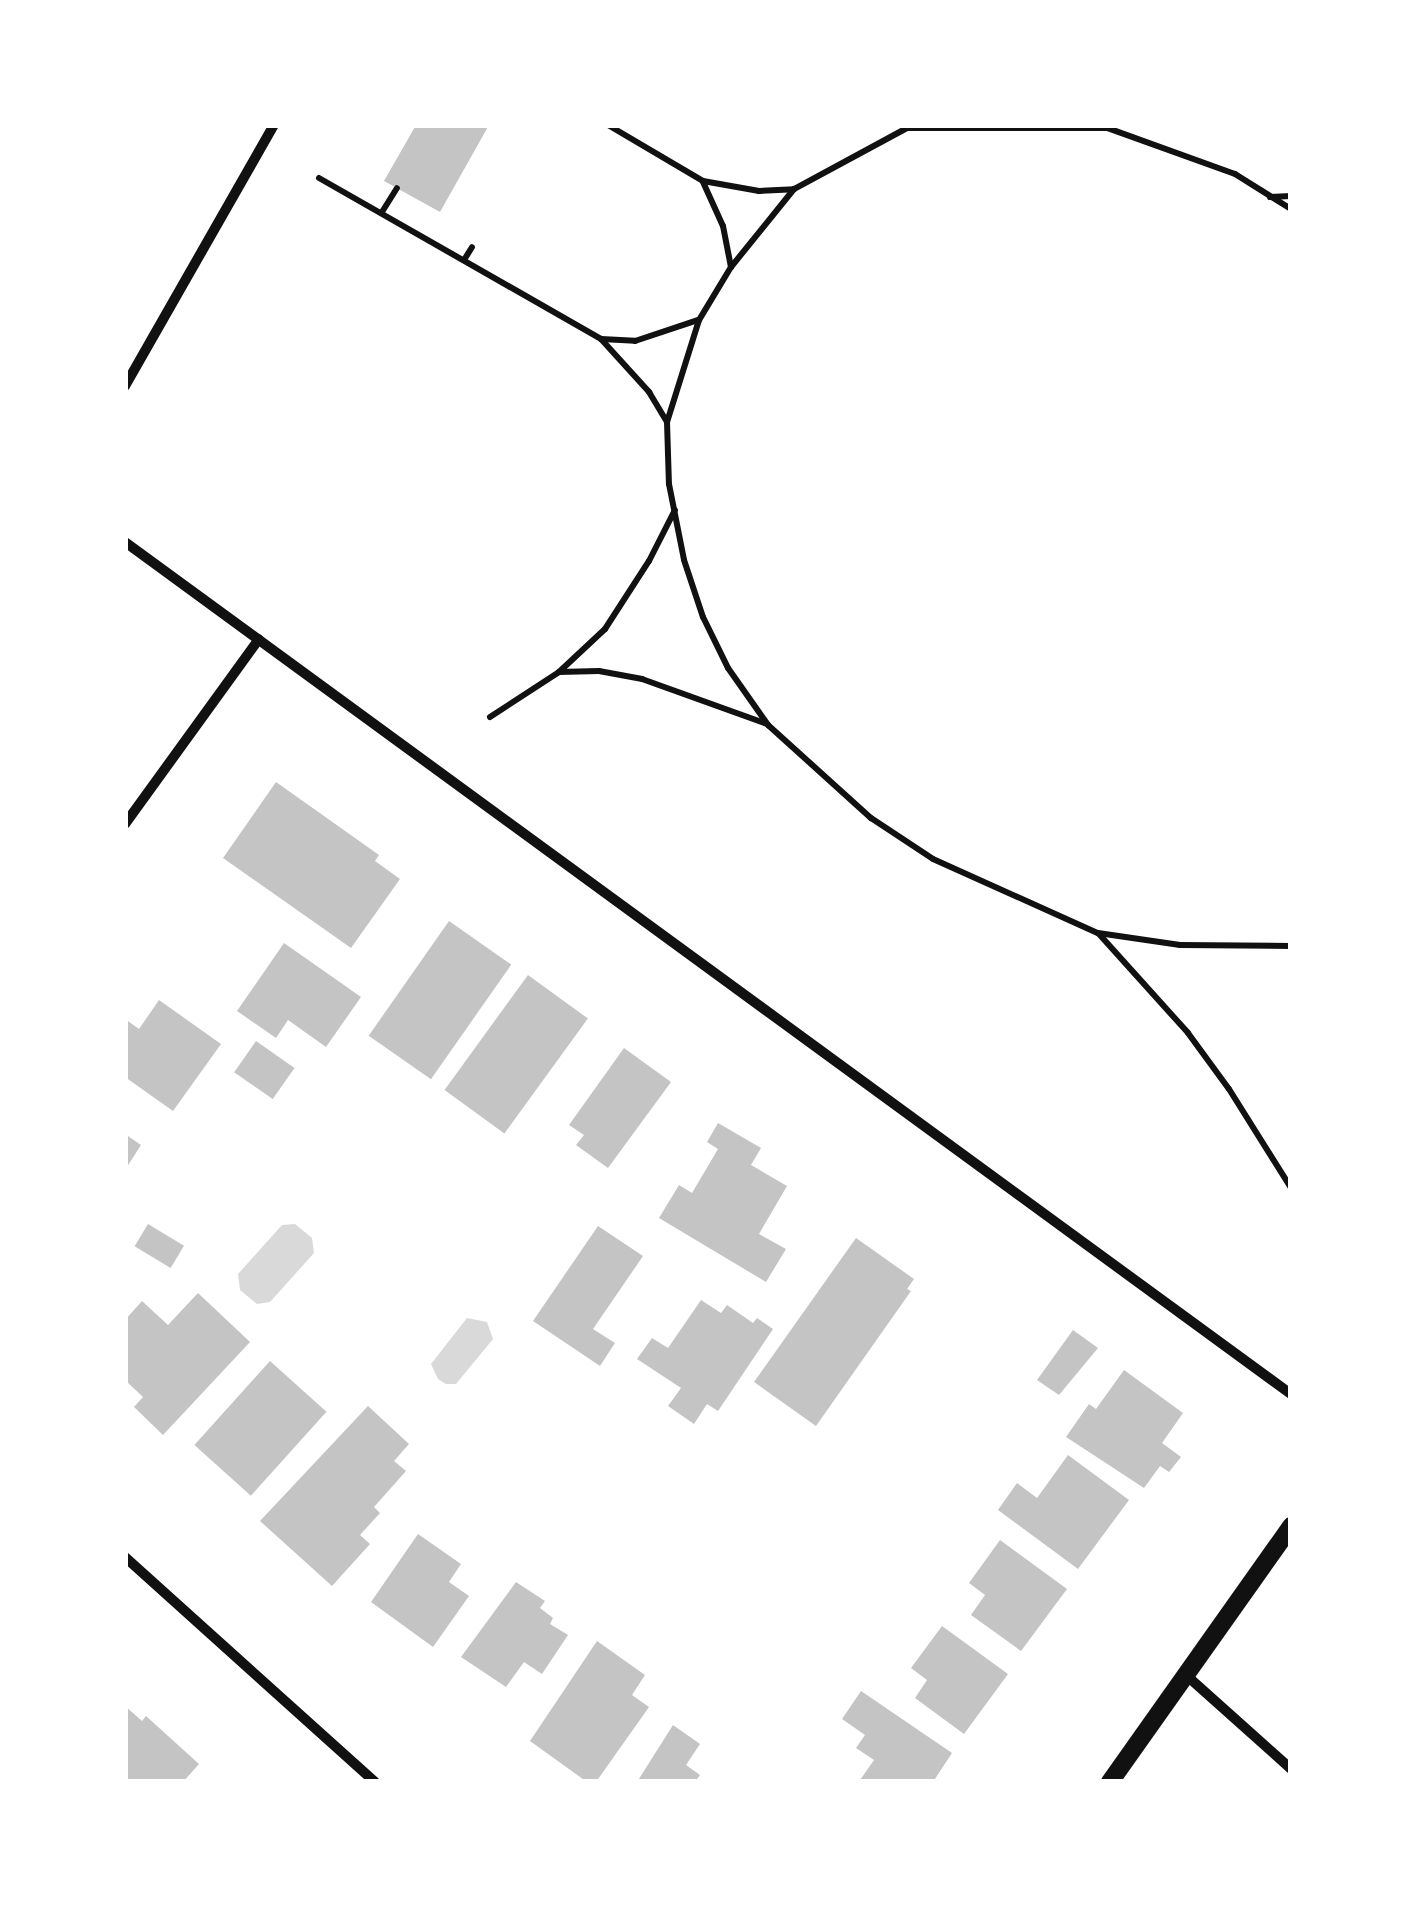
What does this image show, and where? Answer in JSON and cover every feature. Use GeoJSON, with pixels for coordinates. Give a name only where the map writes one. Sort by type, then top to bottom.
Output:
{"type":"FeatureCollection","features":[{"type":"Feature","properties":{"kind":"street"},"geometry":{"type":"LineString","coordinates":[[125,386],[274,125]]}},
{"type":"Feature","properties":{"kind":"street"},"geometry":{"type":"LineString","coordinates":[[125,542],[1291,1394]]}},
{"type":"Feature","properties":{"kind":"street"},"geometry":{"type":"LineString","coordinates":[[125,824],[259,639]]}},
{"type":"Feature","properties":{"kind":"street"},"geometry":{"type":"LineString","coordinates":[[1110,1782],[1291,1526]]}},
{"type":"Feature","properties":{"kind":"street"},"geometry":{"type":"LineString","coordinates":[[125,1558],[375,1782]]}},
{"type":"Feature","properties":{"kind":"street"},"geometry":{"type":"LineString","coordinates":[[1186,1675],[1291,1769]]}},
{"type":"Feature","properties":{"kind":"path"},"geometry":{"type":"LineString","coordinates":[[608,125],[703,181],[759,190],[794,189]]}},
{"type":"Feature","properties":{"kind":"path"},"geometry":{"type":"LineString","coordinates":[[1291,209],[1235,174],[1105,126],[908,127],[794,189],[731,267],[699,320],[667,422],[669,484],[684,560],[703,618],[728,668],[768,725],[871,818],[933,858],[1098,933],[1180,945],[1291,946]]}},
{"type":"Feature","properties":{"kind":"path"},"geometry":{"type":"LineString","coordinates":[[319,178],[600,339],[650,392],[667,422]]}},
{"type":"Feature","properties":{"kind":"path"},"geometry":{"type":"LineString","coordinates":[[703,181],[723,226],[731,267]]}},
{"type":"Feature","properties":{"kind":"path"},"geometry":{"type":"LineString","coordinates":[[382,212],[397,188]]}},
{"type":"Feature","properties":{"kind":"path"},"geometry":{"type":"LineString","coordinates":[[1268,196],[1291,196]]}},
{"type":"Feature","properties":{"kind":"path"},"geometry":{"type":"LineString","coordinates":[[464,260],[472,247]]}},
{"type":"Feature","properties":{"kind":"path"},"geometry":{"type":"LineString","coordinates":[[600,339],[635,341],[670,334],[699,320]]}},
{"type":"Feature","properties":{"kind":"path"},"geometry":{"type":"LineString","coordinates":[[490,718],[560,672],[605,629],[649,561],[675,508]]}},
{"type":"Feature","properties":{"kind":"path"},"geometry":{"type":"LineString","coordinates":[[560,672],[599,671],[642,679],[768,725]]}},
{"type":"Feature","properties":{"kind":"path"},"geometry":{"type":"LineString","coordinates":[[1098,933],[1188,1033],[1291,1185]]}},
{"type":"Feature","properties":{"kind":"shaded area"},"geometry":{"type":"Polygon","coordinates":[[[295,1224],[312,1238],[314,1253],[270,1302],[257,1304],[240,1290],[238,1274],[282,1225],[295,1224]]]}},
{"type":"Feature","properties":{"kind":"shaded area"},"geometry":{"type":"Polygon","coordinates":[[[467,1318],[487,1322],[493,1339],[456,1384],[446,1384],[438,1379],[431,1364],[467,1318]]]}},
{"type":"Feature","properties":{"kind":"building"},"geometry":{"type":"Polygon","coordinates":[[[416,125],[489,125],[440,212],[384,181],[416,125]]]}},
{"type":"Feature","properties":{"kind":"building"},"geometry":{"type":"Polygon","coordinates":[[[276,782],[379,855],[375,861],[400,879],[351,948],[223,858],[276,782]]]}},
{"type":"Feature","properties":{"kind":"building"},"geometry":{"type":"Polygon","coordinates":[[[449,921],[511,965],[431,1079],[369,1036],[449,921]]]}},
{"type":"Feature","properties":{"kind":"building"},"geometry":{"type":"Polygon","coordinates":[[[284,943],[361,997],[326,1047],[288,1020],[276,1038],[237,1011],[284,943]]]}},
{"type":"Feature","properties":{"kind":"building"},"geometry":{"type":"Polygon","coordinates":[[[528,975],[588,1018],[504,1133],[445,1090],[528,975]]]}},
{"type":"Feature","properties":{"kind":"building"},"geometry":{"type":"Polygon","coordinates":[[[159,1000],[221,1044],[173,1111],[125,1077],[125,1019],[139,1029],[159,1000]]]}},
{"type":"Feature","properties":{"kind":"building"},"geometry":{"type":"Polygon","coordinates":[[[256,1041],[295,1068],[273,1099],[234,1072],[256,1041]]]}},
{"type":"Feature","properties":{"kind":"building"},"geometry":{"type":"Polygon","coordinates":[[[624,1048],[671,1082],[608,1168],[576,1145],[584,1135],[569,1125],[624,1048]]]}},
{"type":"Feature","properties":{"kind":"building"},"geometry":{"type":"Polygon","coordinates":[[[718,1123],[761,1148],[751,1165],[787,1186],[759,1234],[786,1249],[766,1282],[659,1218],[679,1185],[692,1193],[718,1149],[707,1142],[718,1123]]]}},
{"type":"Feature","properties":{"kind":"building"},"geometry":{"type":"Polygon","coordinates":[[[125,1134],[141,1145],[125,1170],[125,1134]]]}},
{"type":"Feature","properties":{"kind":"building"},"geometry":{"type":"Polygon","coordinates":[[[148,1224],[184,1246],[171,1268],[135,1246],[148,1224]]]}},
{"type":"Feature","properties":{"kind":"building"},"geometry":{"type":"Polygon","coordinates":[[[598,1226],[643,1256],[593,1329],[615,1343],[600,1366],[533,1321],[598,1226]]]}},
{"type":"Feature","properties":{"kind":"building"},"geometry":{"type":"Polygon","coordinates":[[[856,1238],[914,1279],[907,1289],[911,1291],[816,1426],[754,1382],[856,1238]]]}},
{"type":"Feature","properties":{"kind":"building"},"geometry":{"type":"Polygon","coordinates":[[[198,1293],[250,1342],[163,1435],[134,1407],[143,1397],[125,1380],[125,1320],[142,1301],[168,1325],[198,1293]]]}},
{"type":"Feature","properties":{"kind":"building"},"geometry":{"type":"Polygon","coordinates":[[[701,1300],[721,1313],[727,1305],[753,1323],[757,1318],[773,1329],[718,1411],[707,1404],[694,1424],[668,1406],[681,1388],[637,1359],[652,1338],[668,1348],[701,1300]]]}},
{"type":"Feature","properties":{"kind":"building"},"geometry":{"type":"Polygon","coordinates":[[[1073,1330],[1098,1348],[1059,1395],[1037,1380],[1073,1330]]]}},
{"type":"Feature","properties":{"kind":"building"},"geometry":{"type":"Polygon","coordinates":[[[270,1361],[326,1412],[251,1496],[194,1445],[270,1361]]]}},
{"type":"Feature","properties":{"kind":"building"},"geometry":{"type":"Polygon","coordinates":[[[1124,1370],[1183,1413],[1162,1443],[1181,1457],[1169,1472],[1160,1466],[1144,1488],[1066,1437],[1089,1404],[1096,1409],[1124,1370]]]}},
{"type":"Feature","properties":{"kind":"building"},"geometry":{"type":"Polygon","coordinates":[[[368,1406],[409,1444],[394,1461],[406,1471],[374,1507],[380,1513],[360,1535],[370,1544],[332,1586],[260,1521],[368,1406]]]}},
{"type":"Feature","properties":{"kind":"building"},"geometry":{"type":"Polygon","coordinates":[[[1068,1455],[1129,1500],[1078,1569],[998,1510],[1017,1483],[1037,1498],[1068,1455]]]}},
{"type":"Feature","properties":{"kind":"building"},"geometry":{"type":"Polygon","coordinates":[[[418,1534],[461,1564],[449,1582],[469,1596],[433,1647],[371,1602],[418,1534]]]}},
{"type":"Feature","properties":{"kind":"building"},"geometry":{"type":"Polygon","coordinates":[[[1000,1540],[1067,1589],[1021,1651],[971,1615],[985,1595],[969,1583],[1000,1540]]]}},
{"type":"Feature","properties":{"kind":"building"},"geometry":{"type":"Polygon","coordinates":[[[516,1582],[545,1601],[540,1608],[553,1618],[550,1624],[568,1635],[542,1674],[524,1662],[506,1687],[461,1657],[516,1582]]]}},
{"type":"Feature","properties":{"kind":"building"},"geometry":{"type":"Polygon","coordinates":[[[942,1626],[1008,1674],[964,1734],[915,1698],[927,1680],[911,1668],[942,1626]]]}},
{"type":"Feature","properties":{"kind":"building"},"geometry":{"type":"Polygon","coordinates":[[[597,1641],[645,1675],[632,1695],[649,1707],[596,1782],[587,1782],[530,1741],[597,1641]]]}},
{"type":"Feature","properties":{"kind":"building"},"geometry":{"type":"Polygon","coordinates":[[[861,1691],[952,1753],[933,1782],[860,1780],[874,1760],[856,1748],[865,1735],[842,1719],[861,1691]]]}},
{"type":"Feature","properties":{"kind":"building"},"geometry":{"type":"Polygon","coordinates":[[[125,1706],[142,1721],[146,1716],[199,1764],[183,1782],[125,1782],[125,1706]]]}},
{"type":"Feature","properties":{"kind":"building"},"geometry":{"type":"Polygon","coordinates":[[[673,1725],[700,1744],[686,1765],[700,1775],[695,1782],[637,1782],[673,1725]]]}}]}
